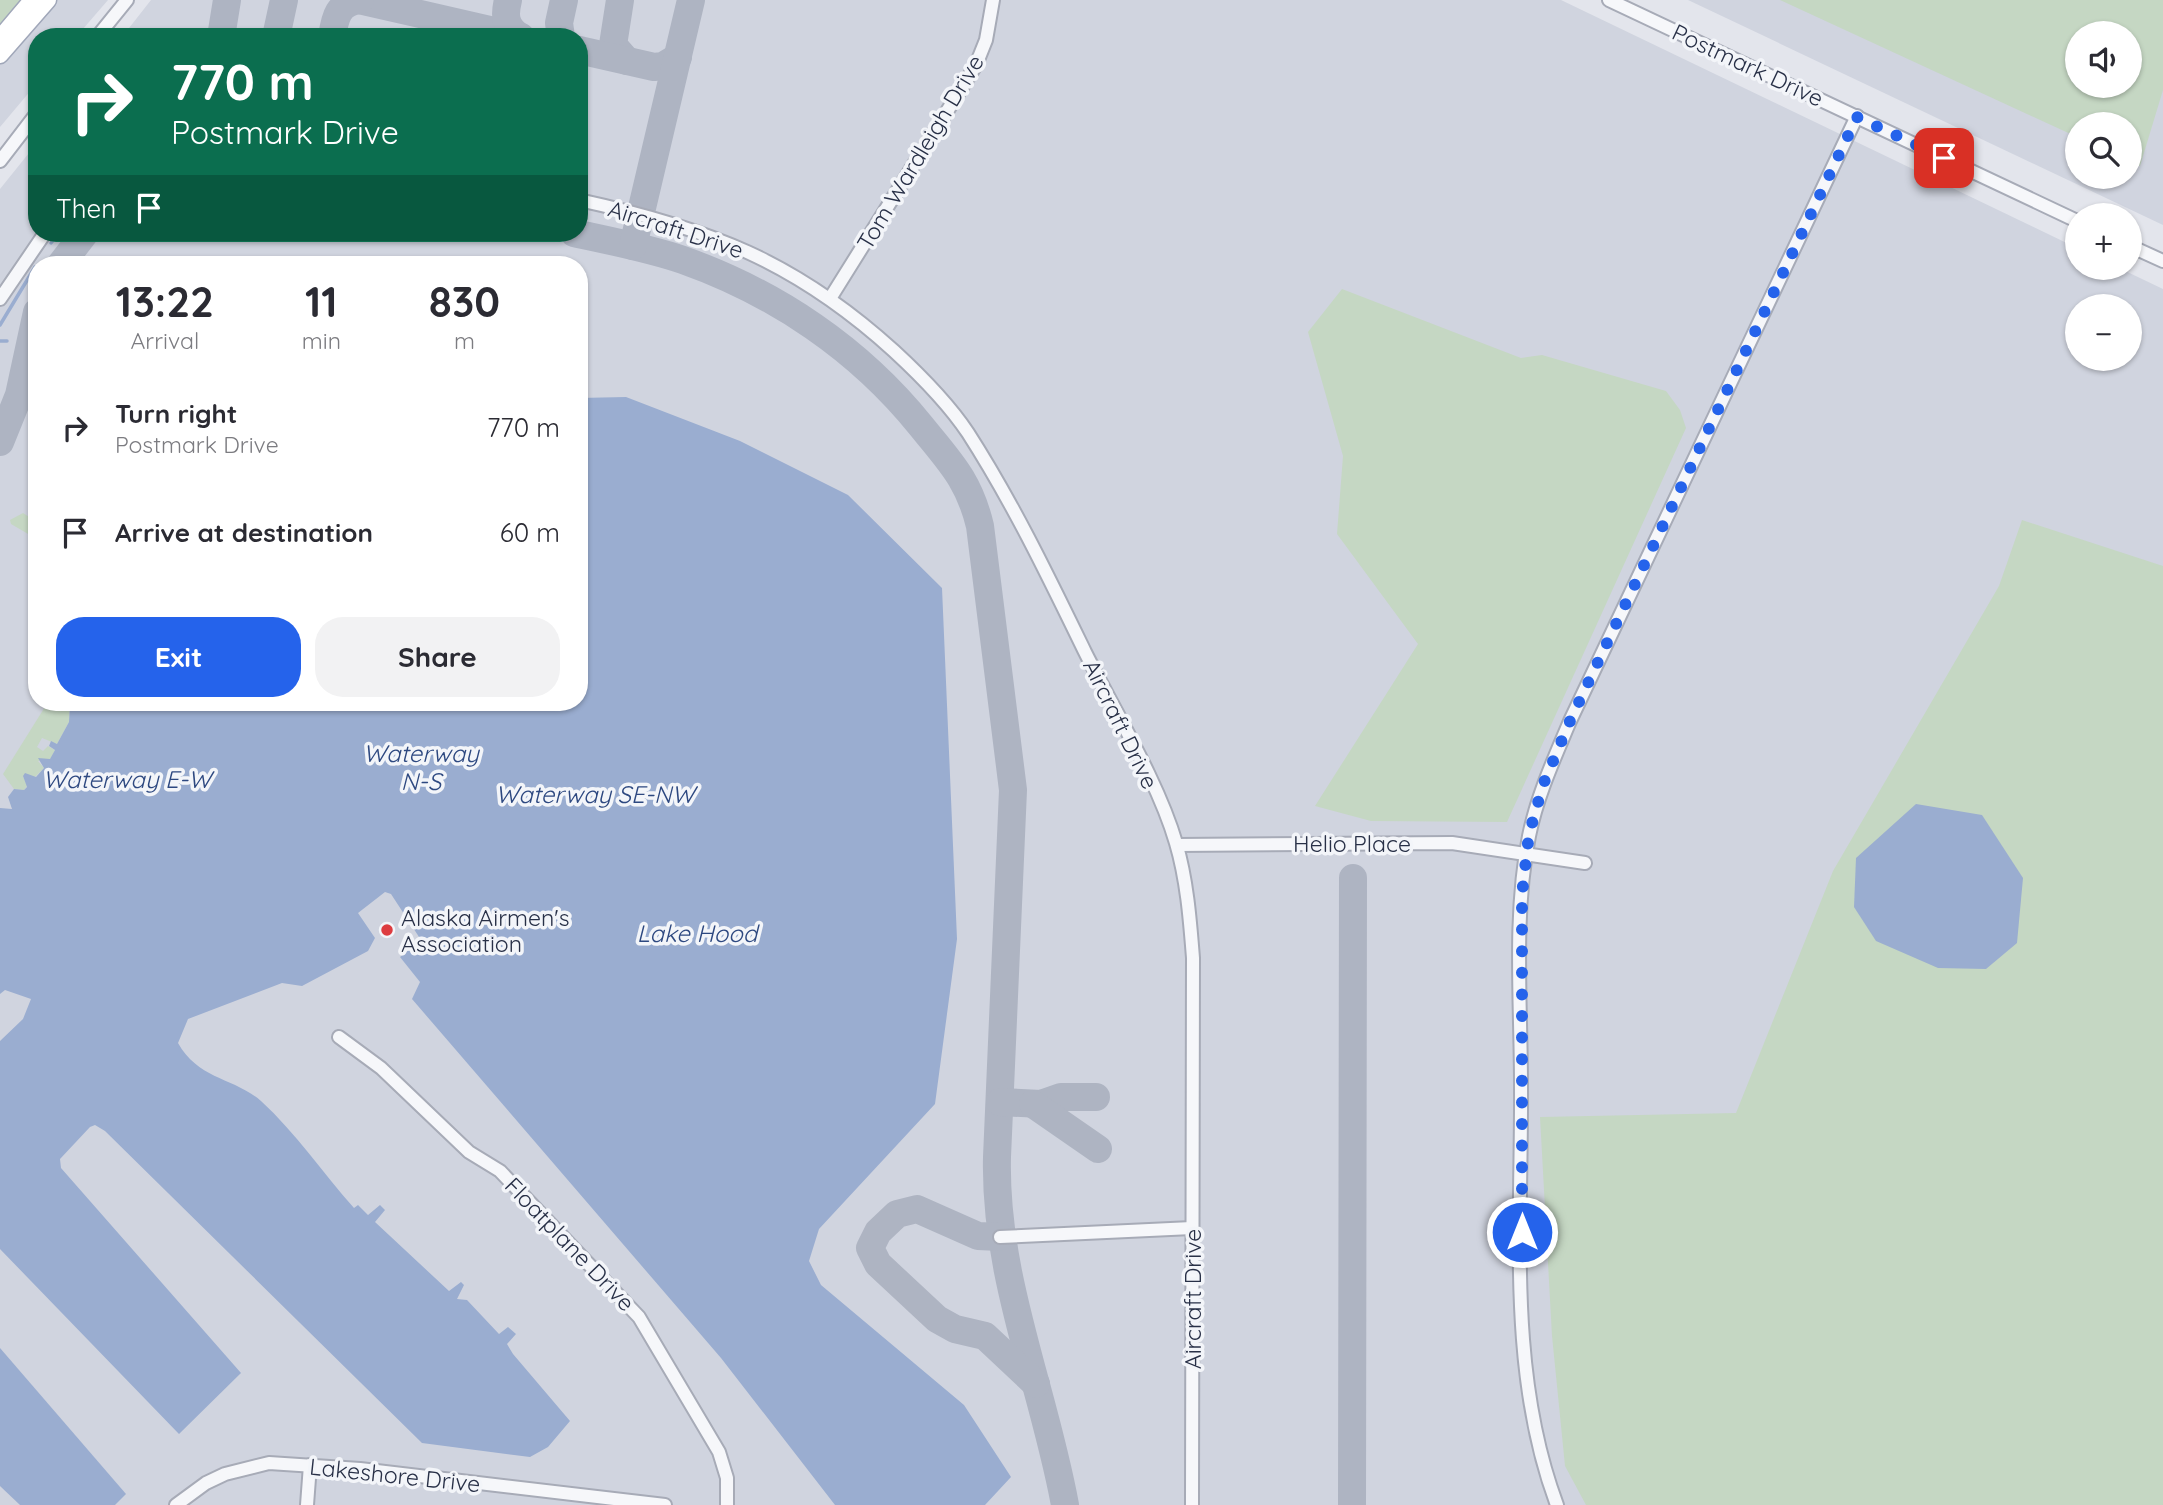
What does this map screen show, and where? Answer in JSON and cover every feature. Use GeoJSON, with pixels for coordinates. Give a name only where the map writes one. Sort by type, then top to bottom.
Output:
{"type":"FeatureCollection","features":[{"type":"Feature","properties":{"kind":"main road"},"geometry":{"type":"LineString","coordinates":[[0,38],[32,0]]}},
{"type":"Feature","properties":{"kind":"main road"},"geometry":{"type":"LineString","coordinates":[[0,55],[48,0]]}},
{"type":"Feature","properties":{"kind":"street"},"geometry":{"type":"LineString","coordinates":[[104,28],[127,0]]}},
{"type":"Feature","properties":{"kind":"street","name":"Tom Wardleigh Drive"},"geometry":{"type":"LineString","coordinates":[[831,298],[976,65],[986,40],[993,0]]}},
{"type":"Feature","properties":{"kind":"street","name":"Postmark Drive"},"geometry":{"type":"LineString","coordinates":[[1609,0],[2065,215]]}},
{"type":"Feature","properties":{"kind":"street"},"geometry":{"type":"LineString","coordinates":[[1557,1505],[1535,1436],[1522,1342],[1520,958],[1526,855],[1543,785],[1570,721],[1857,117]]}},
{"type":"Feature","properties":{"kind":"street"},"geometry":{"type":"LineString","coordinates":[[0,160],[28,125]]}},
{"type":"Feature","properties":{"kind":"street","name":"Aircraft Drive"},"geometry":{"type":"LineString","coordinates":[[588,202],[640,214],[711,236],[770,262],[831,298],[911,367],[967,431],[1024,529],[1167,817],[1177,845],[1193,958],[1192,1505]]}},
{"type":"Feature","properties":{"kind":"street"},"geometry":{"type":"LineString","coordinates":[[2142,251],[2163,261]]}},
{"type":"Feature","properties":{"kind":"street"},"geometry":{"type":"LineString","coordinates":[[0,299],[28,258]]}},
{"type":"Feature","properties":{"kind":"street","name":"Helio Place"},"geometry":{"type":"LineString","coordinates":[[1177,845],[1452,843],[1585,863]]}},
{"type":"Feature","properties":{"kind":"street","name":"Floatplane Drive"},"geometry":{"type":"LineString","coordinates":[[339,1037],[381,1068],[469,1152],[500,1171],[639,1317],[719,1452],[727,1478],[727,1505]]}},
{"type":"Feature","properties":{"kind":"street"},"geometry":{"type":"LineString","coordinates":[[1000,1237],[1192,1228]]}},
{"type":"Feature","properties":{"kind":"street","name":"Lakeshore Drive"},"geometry":{"type":"LineString","coordinates":[[176,1505],[206,1483],[248,1466],[269,1463],[310,1465],[665,1505]]}},
{"type":"Feature","properties":{"kind":"street"},"geometry":{"type":"LineString","coordinates":[[307,1505],[310,1465]]}},
{"type":"Feature","properties":{"kind":"shaded area"},"geometry":{"type":"Polygon","coordinates":[[[0,0],[108,0],[84,28],[28,28],[28,94],[0,127],[0,0]]]}},
{"type":"Feature","properties":{"kind":"shaded area"},"geometry":{"type":"Polygon","coordinates":[[[151,0],[1561,0],[2065,242],[2065,280],[2142,279],[2163,289],[2163,1505],[0,1505],[0,189],[28,154],[28,242],[588,242],[588,28],[129,28],[151,0]]]}},
{"type":"Feature","properties":{"kind":"shaded area"},"geometry":{"type":"Polygon","coordinates":[[[1688,0],[2163,0],[2163,225],[2142,215],[2142,203],[2117,203],[2087,189],[2142,189],[2142,112],[2065,112],[2065,179],[1688,0]]]}},
{"type":"Feature","properties":{"kind":"green space"},"geometry":{"type":"Polygon","coordinates":[[[0,0],[27,0],[0,31],[0,0]]]}},
{"type":"Feature","properties":{"kind":"green space"},"geometry":{"type":"Polygon","coordinates":[[[1780,0],[2163,0],[2163,90],[2142,159],[2142,112],[2065,112],[2065,131],[1780,0]]]}},
{"type":"Feature","properties":{"kind":"green space"},"geometry":{"type":"Polygon","coordinates":[[[1342,289],[1521,358],[1542,355],[1666,391],[1680,410],[1686,428],[1507,822],[1371,821],[1315,806],[1418,644],[1337,534],[1343,456],[1308,332],[1342,289]]]}},
{"type":"Feature","properties":{"kind":"green space"},"geometry":{"type":"Polygon","coordinates":[[[23,513],[28,516],[28,534],[11,524],[10,520],[23,513]]]}},
{"type":"Feature","properties":{"kind":"green space"},"geometry":{"type":"Polygon","coordinates":[[[2022,520],[2163,566],[2163,1505],[1586,1505],[1565,1466],[1552,1336],[1540,1117],[1736,1113],[1833,871],[1999,586],[2022,520]]]}},
{"type":"Feature","properties":{"kind":"green space"},"geometry":{"type":"Polygon","coordinates":[[[42,711],[70,711],[69,722],[57,744],[42,738],[37,747],[43,751],[48,746],[55,750],[50,760],[38,761],[44,768],[35,777],[23,776],[27,786],[24,790],[14,789],[3,774],[42,711]]]}},
{"type":"Feature","properties":{"kind":"water","name":"Lake Hood"},"geometry":{"type":"Polygon","coordinates":[[[626,397],[740,441],[848,495],[942,588],[957,939],[935,1104],[819,1229],[809,1261],[821,1285],[964,1405],[1011,1477],[985,1505],[835,1505],[721,1358],[412,999],[420,982],[400,957],[421,940],[391,894],[385,892],[358,913],[375,938],[368,951],[302,986],[282,983],[188,1019],[178,1043],[186,1055],[206,1071],[261,1101],[297,1139],[354,1208],[358,1205],[368,1215],[380,1205],[385,1210],[375,1222],[449,1291],[461,1282],[464,1285],[457,1299],[467,1300],[499,1334],[508,1327],[516,1334],[507,1344],[513,1354],[570,1421],[548,1447],[530,1457],[422,1443],[105,1131],[95,1125],[60,1159],[61,1168],[241,1373],[179,1434],[0,1249],[0,1041],[23,1019],[31,999],[5,990],[0,994],[0,808],[12,809],[8,797],[14,789],[24,790],[27,787],[23,776],[25,773],[36,777],[44,768],[38,758],[50,759],[55,750],[49,746],[51,741],[57,744],[69,722],[70,711],[588,711],[588,398],[626,397]]]}},
{"type":"Feature","properties":{"kind":"water"},"geometry":{"type":"Polygon","coordinates":[[[1916,804],[1982,815],[2023,878],[2017,943],[1986,969],[1938,968],[1876,941],[1854,907],[1856,858],[1916,804]]]}},
{"type":"Feature","properties":{"kind":"water"},"geometry":{"type":"Polygon","coordinates":[[[0,1348],[126,1494],[115,1505],[20,1505],[0,1486],[0,1348]]]}},
{"type":"Feature","properties":{"kind":"waterway"},"geometry":{"type":"LineString","coordinates":[[0,325],[28,279]]}},
{"type":"Feature","properties":{"kind":"waterway"},"geometry":{"type":"LineString","coordinates":[[0,341],[7,341]]}},
{"type":"Feature","properties":{"kind":"taxiway"},"geometry":{"type":"LineString","coordinates":[[222,28],[227,0]]}},
{"type":"Feature","properties":{"kind":"taxiway"},"geometry":{"type":"LineString","coordinates":[[278,28],[284,0]]}},
{"type":"Feature","properties":{"kind":"taxiway"},"geometry":{"type":"LineString","coordinates":[[359,0],[482,28]]}},
{"type":"Feature","properties":{"kind":"taxiway"},"geometry":{"type":"LineString","coordinates":[[334,28],[342,8],[360,0]]}},
{"type":"Feature","properties":{"kind":"taxiway"},"geometry":{"type":"LineString","coordinates":[[508,0],[506,11],[510,28]]}},
{"type":"Feature","properties":{"kind":"taxiway"},"geometry":{"type":"LineString","coordinates":[[560,28],[564,0]]}},
{"type":"Feature","properties":{"kind":"taxiway"},"geometry":{"type":"LineString","coordinates":[[620,0],[613,45],[627,61]]}},
{"type":"Feature","properties":{"kind":"taxiway"},"geometry":{"type":"LineString","coordinates":[[633,246],[691,0]]}},
{"type":"Feature","properties":{"kind":"taxiway"},"geometry":{"type":"LineString","coordinates":[[588,52],[654,67],[663,66],[678,57]]}},
{"type":"Feature","properties":{"kind":"taxiway"},"geometry":{"type":"LineString","coordinates":[[588,236],[643,248],[717,273],[751,289],[814,326],[871,372],[897,398],[950,461],[970,496],[980,526],[1013,790],[997,1157],[998,1202],[1012,1289],[1065,1505]]}},
{"type":"Feature","properties":{"kind":"taxiway"},"geometry":{"type":"LineString","coordinates":[[67,256],[78,242]]}},
{"type":"Feature","properties":{"kind":"taxiway"},"geometry":{"type":"LineString","coordinates":[[0,442],[19,395],[28,354]]}},
{"type":"Feature","properties":{"kind":"taxiway"},"geometry":{"type":"LineString","coordinates":[[1352,1505],[1353,878]]}},
{"type":"Feature","properties":{"kind":"taxiway"},"geometry":{"type":"LineString","coordinates":[[1000,1102],[1041,1104],[1061,1097],[1096,1097]]}},
{"type":"Feature","properties":{"kind":"taxiway"},"geometry":{"type":"LineString","coordinates":[[1033,1104],[1098,1149]]}},
{"type":"Feature","properties":{"kind":"taxiway"},"geometry":{"type":"LineString","coordinates":[[1000,1237],[978,1236],[917,1209],[897,1214],[878,1232],[870,1248],[878,1264],[937,1319],[955,1329],[985,1336],[1036,1384]]}},
{"type":"Feature","properties":{"kind":"place","name":"Alaska Airmen's Association"},"geometry":{"type":"Point","coordinates":[387,930]}},
{"type":"Feature","properties":{"kind":"route"},"geometry":{"type":"LineString","coordinates":[[1522,1232],[1522,894],[1529,834],[1543,785],[1570,721],[1857,117],[1944,158]]}},
{"type":"Feature","properties":{"kind":"water label","name":"Waterway N-S"},"geometry":{"type":"Point","coordinates":[421,767]}},
{"type":"Feature","properties":{"kind":"water label","name":"Waterway E-W"},"geometry":{"type":"Point","coordinates":[127,779]}},
{"type":"Feature","properties":{"kind":"water label","name":"Waterway SE-NW"},"geometry":{"type":"Point","coordinates":[595,794]}}]}
